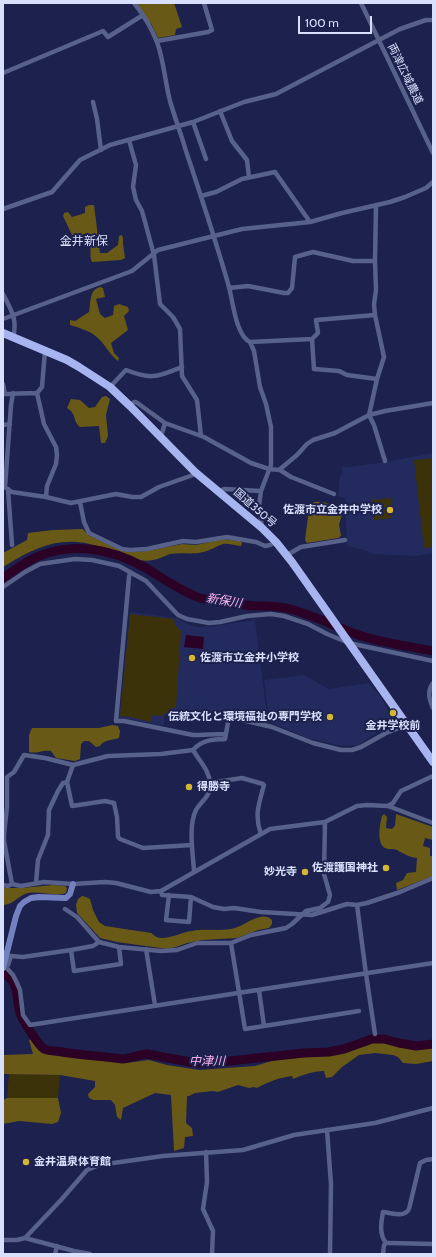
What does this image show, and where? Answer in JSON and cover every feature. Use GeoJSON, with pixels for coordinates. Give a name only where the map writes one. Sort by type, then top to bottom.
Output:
{"type":"FeatureCollection","features":[{"type":"Feature","properties":{"kind":"highway","name":"国道350号"},"geometry":{"type":"LineString","coordinates":[[3,333],[79,367],[110,387],[195,472],[262,528],[287,555],[433,762]]}},
{"type":"Feature","properties":{"kind":"street"},"geometry":{"type":"LineString","coordinates":[[134,3],[151,27],[161,52],[170,101],[214,236],[240,332],[245,340],[250,342],[312,339],[318,333],[316,320],[375,315]]}},
{"type":"Feature","properties":{"kind":"street"},"geometry":{"type":"LineString","coordinates":[[157,41],[212,30],[204,3]]}},
{"type":"Feature","properties":{"kind":"street","name":"両津広域農道"},"geometry":{"type":"LineString","coordinates":[[361,3],[433,153]]}},
{"type":"Feature","properties":{"kind":"street"},"geometry":{"type":"LineString","coordinates":[[3,73],[103,31],[108,37],[143,15]]}},
{"type":"Feature","properties":{"kind":"street"},"geometry":{"type":"LineString","coordinates":[[3,208],[52,192],[80,160],[110,146],[193,122],[244,102],[276,94],[400,29],[426,20],[433,20]]}},
{"type":"Feature","properties":{"kind":"street"},"geometry":{"type":"LineString","coordinates":[[93,102],[102,150]]}},
{"type":"Feature","properties":{"kind":"street"},"geometry":{"type":"LineString","coordinates":[[220,111],[232,141],[247,160],[249,177]]}},
{"type":"Feature","properties":{"kind":"street"},"geometry":{"type":"LineString","coordinates":[[193,122],[206,159]]}},
{"type":"Feature","properties":{"kind":"street"},"geometry":{"type":"LineString","coordinates":[[129,140],[136,165],[133,186],[136,200],[142,211],[154,255],[160,304],[174,317],[180,329],[182,376],[197,400],[201,436]]}},
{"type":"Feature","properties":{"kind":"street"},"geometry":{"type":"LineString","coordinates":[[201,196],[216,192],[242,179],[274,172],[310,222]]}},
{"type":"Feature","properties":{"kind":"street"},"geometry":{"type":"LineString","coordinates":[[3,319],[132,271],[154,255],[158,250],[242,229],[310,222],[405,197],[426,188],[433,182]]}},
{"type":"Feature","properties":{"kind":"street"},"geometry":{"type":"LineString","coordinates":[[376,205],[376,290],[374,304],[384,357],[377,379],[369,416],[376,432],[385,461]]}},
{"type":"Feature","properties":{"kind":"street"},"geometry":{"type":"LineString","coordinates":[[229,288],[248,286],[288,293],[292,288],[295,257],[313,252],[352,261],[376,261]]}},
{"type":"Feature","properties":{"kind":"street"},"geometry":{"type":"LineString","coordinates":[[3,294],[14,314],[15,326],[13,338]]}},
{"type":"Feature","properties":{"kind":"street"},"geometry":{"type":"LineString","coordinates":[[312,339],[314,369],[339,371],[347,374],[377,379]]}},
{"type":"Feature","properties":{"kind":"street"},"geometry":{"type":"LineString","coordinates":[[250,342],[254,351],[260,387],[266,404],[271,427],[269,469],[261,491],[259,506],[262,528]]}},
{"type":"Feature","properties":{"kind":"street"},"geometry":{"type":"LineString","coordinates":[[3,384],[4,394],[36,392],[42,388],[45,351]]}},
{"type":"Feature","properties":{"kind":"street"},"geometry":{"type":"LineString","coordinates":[[110,387],[126,370],[146,376],[156,376],[182,367]]}},
{"type":"Feature","properties":{"kind":"street"},"geometry":{"type":"LineString","coordinates":[[36,392],[44,424],[58,455],[47,486],[46,497]]}},
{"type":"Feature","properties":{"kind":"street"},"geometry":{"type":"LineString","coordinates":[[12,545],[5,488],[13,393]]}},
{"type":"Feature","properties":{"kind":"street"},"geometry":{"type":"LineString","coordinates":[[130,406],[136,402],[164,423],[201,436],[246,460],[269,469],[280,470],[291,477],[334,494]]}},
{"type":"Feature","properties":{"kind":"street"},"geometry":{"type":"LineString","coordinates":[[280,470],[313,440],[336,432],[369,416],[385,411],[433,403]]}},
{"type":"Feature","properties":{"kind":"street"},"geometry":{"type":"LineString","coordinates":[[162,433],[164,423]]}},
{"type":"Feature","properties":{"kind":"street"},"geometry":{"type":"LineString","coordinates":[[3,425],[10,424]]}},
{"type":"Feature","properties":{"kind":"street"},"geometry":{"type":"LineString","coordinates":[[5,488],[12,492],[46,497],[71,503],[116,494],[141,497],[159,487],[193,475],[195,472]]}},
{"type":"Feature","properties":{"kind":"street"},"geometry":{"type":"LineString","coordinates":[[219,492],[224,489],[261,491]]}},
{"type":"Feature","properties":{"kind":"street"},"geometry":{"type":"LineString","coordinates":[[80,502],[84,522],[89,533],[122,549],[137,550],[183,541],[196,542],[227,537],[256,542],[265,546],[276,542]]}},
{"type":"Feature","properties":{"kind":"street"},"geometry":{"type":"LineString","coordinates":[[287,555],[293,550],[306,546],[345,540]]}},
{"type":"Feature","properties":{"kind":"street"},"geometry":{"type":"LineString","coordinates":[[3,587],[40,564],[75,559],[92,560],[118,566],[146,581],[178,615],[187,619],[209,623],[247,616],[271,614],[284,616],[308,624],[327,634],[347,641],[433,661]]}},
{"type":"Feature","properties":{"kind":"street"},"geometry":{"type":"LineString","coordinates":[[130,573],[116,721],[124,721],[193,735],[204,735],[211,733],[226,734]]}},
{"type":"Feature","properties":{"kind":"street"},"geometry":{"type":"LineString","coordinates":[[433,683],[429,692],[433,708]]}},
{"type":"Feature","properties":{"kind":"street"},"geometry":{"type":"LineString","coordinates":[[12,884],[4,841],[7,807],[5,777],[14,772],[24,756],[45,758],[73,765],[108,756],[161,754],[193,750],[200,743],[225,739],[229,717],[272,727],[313,743],[342,750],[361,747],[386,733],[407,724]]}},
{"type":"Feature","properties":{"kind":"street"},"geometry":{"type":"LineString","coordinates":[[193,750],[205,766],[210,783],[208,794],[196,809],[193,822],[192,846],[194,871]]}},
{"type":"Feature","properties":{"kind":"street"},"geometry":{"type":"LineString","coordinates":[[73,765],[67,782],[72,806],[105,801],[114,803],[117,817],[118,837],[120,839],[143,848],[192,846]]}},
{"type":"Feature","properties":{"kind":"street"},"geometry":{"type":"LineString","coordinates":[[388,806],[401,791],[433,776]]}},
{"type":"Feature","properties":{"kind":"street"},"geometry":{"type":"LineString","coordinates":[[210,783],[242,778],[263,784],[257,811],[257,826],[261,834]]}},
{"type":"Feature","properties":{"kind":"street"},"geometry":{"type":"LineString","coordinates":[[36,883],[38,860],[48,835],[49,810],[58,791],[63,784],[67,782]]}},
{"type":"Feature","properties":{"kind":"street"},"geometry":{"type":"LineString","coordinates":[[3,886],[12,884],[21,886],[44,882],[73,884],[105,882],[116,883],[151,892],[161,891],[270,829],[325,822],[357,806],[388,806],[433,823]]}},
{"type":"Feature","properties":{"kind":"street"},"geometry":{"type":"LineString","coordinates":[[65,910],[77,917],[98,942],[119,947],[170,951],[185,948],[197,943],[232,943],[251,935],[286,928],[306,911],[320,908],[328,902],[330,895],[324,874],[325,822]]}},
{"type":"Feature","properties":{"kind":"street"},"geometry":{"type":"LineString","coordinates":[[161,891],[162,894],[191,897],[213,907],[224,909],[234,908],[261,912],[312,915],[347,904],[357,905],[367,903],[400,892],[433,878]]}},
{"type":"Feature","properties":{"kind":"street"},"geometry":{"type":"LineString","coordinates":[[3,967],[20,906],[31,898],[66,898],[70,894],[73,884]]}},
{"type":"Feature","properties":{"kind":"street"},"geometry":{"type":"LineString","coordinates":[[169,895],[166,920],[181,922],[189,922],[191,897]]}},
{"type":"Feature","properties":{"kind":"street"},"geometry":{"type":"LineString","coordinates":[[357,905],[375,1034]]}},
{"type":"Feature","properties":{"kind":"street"},"geometry":{"type":"LineString","coordinates":[[3,967],[8,965],[11,956],[23,957],[71,950],[93,946],[98,942]]}},
{"type":"Feature","properties":{"kind":"street"},"geometry":{"type":"LineString","coordinates":[[232,943],[238,992],[245,1029],[359,1011]]}},
{"type":"Feature","properties":{"kind":"street"},"geometry":{"type":"LineString","coordinates":[[71,950],[74,971],[121,964],[119,947]]}},
{"type":"Feature","properties":{"kind":"street"},"geometry":{"type":"LineString","coordinates":[[146,949],[155,1005]]}},
{"type":"Feature","properties":{"kind":"street"},"geometry":{"type":"LineString","coordinates":[[3,967],[13,975],[17,983],[20,990],[23,1015],[30,1025],[433,963]]}},
{"type":"Feature","properties":{"kind":"street"},"geometry":{"type":"LineString","coordinates":[[259,990],[264,1026]]}},
{"type":"Feature","properties":{"kind":"street"},"geometry":{"type":"LineString","coordinates":[[25,1238],[87,1170],[99,1165],[162,1156],[243,1150],[294,1135],[374,1123],[433,1108]]}},
{"type":"Feature","properties":{"kind":"street"},"geometry":{"type":"LineString","coordinates":[[327,1130],[331,1184],[330,1254]]}},
{"type":"Feature","properties":{"kind":"street"},"geometry":{"type":"LineString","coordinates":[[206,1152],[207,1182],[203,1209],[213,1231],[212,1254]]}},
{"type":"Feature","properties":{"kind":"street"},"geometry":{"type":"LineString","coordinates":[[386,1243],[383,1239],[381,1231],[383,1212],[400,1214],[407,1212],[420,1163],[433,1159]]}},
{"type":"Feature","properties":{"kind":"street"},"geometry":{"type":"LineString","coordinates":[[3,1240],[17,1240],[25,1238],[90,1254]]}},
{"type":"Feature","properties":{"kind":"street"},"geometry":{"type":"LineString","coordinates":[[386,1243],[433,1244]]}},
{"type":"Feature","properties":{"kind":"street"},"geometry":{"type":"LineString","coordinates":[[383,1254],[386,1243]]}},
{"type":"Feature","properties":{"kind":"street"},"geometry":{"type":"LineString","coordinates":[[55,1254],[57,1246]]}},
{"type":"Feature","properties":{"kind":"shaded area"},"geometry":{"type":"Polygon","coordinates":[[[136,3],[174,3],[182,27],[176,29],[175,35],[158,38],[152,25],[136,3]]]}},
{"type":"Feature","properties":{"kind":"shaded area"},"geometry":{"type":"Polygon","coordinates":[[[94,205],[100,253],[107,253],[118,245],[119,236],[121,235],[123,237],[125,258],[121,260],[92,262],[91,245],[87,233],[79,236],[72,235],[63,216],[64,213],[68,212],[72,217],[85,213],[85,207],[94,205]]]}},
{"type":"Feature","properties":{"kind":"shaded area"},"geometry":{"type":"Polygon","coordinates":[[[100,287],[103,288],[105,297],[96,299],[100,314],[105,318],[113,315],[114,306],[119,304],[128,307],[129,311],[124,316],[128,330],[111,343],[114,353],[119,358],[118,361],[96,336],[85,330],[70,325],[70,320],[75,321],[89,312],[92,294],[100,287]]]}},
{"type":"Feature","properties":{"kind":"shaded area"},"geometry":{"type":"Polygon","coordinates":[[[106,396],[110,399],[106,415],[108,436],[105,443],[101,443],[99,426],[80,427],[70,410],[67,408],[71,399],[80,400],[89,408],[95,407],[102,397],[106,396]]]}},
{"type":"Feature","properties":{"kind":"shaded area","name":"佐渡市立金井中学校"},"geometry":{"type":"Polygon","coordinates":[[[433,453],[433,553],[415,556],[373,554],[347,546],[345,498],[338,496],[342,467],[386,462],[433,453]]]}},
{"type":"Feature","properties":{"kind":"shaded area"},"geometry":{"type":"Polygon","coordinates":[[[433,458],[433,547],[424,548],[414,460],[433,458]]]}},
{"type":"Feature","properties":{"kind":"shaded area"},"geometry":{"type":"Polygon","coordinates":[[[391,498],[391,507],[373,509],[372,500],[391,498]]]}},
{"type":"Feature","properties":{"kind":"shaded area"},"geometry":{"type":"Polygon","coordinates":[[[314,502],[330,504],[342,514],[339,525],[341,536],[338,538],[307,543],[305,540],[309,509],[314,502]]]}},
{"type":"Feature","properties":{"kind":"shaded area"},"geometry":{"type":"Polygon","coordinates":[[[391,509],[392,518],[374,520],[373,511],[391,509]]]}},
{"type":"Feature","properties":{"kind":"shaded area"},"geometry":{"type":"Polygon","coordinates":[[[83,529],[88,535],[120,550],[129,552],[147,551],[182,544],[196,545],[223,539],[240,541],[242,543],[241,546],[223,544],[208,551],[199,553],[170,554],[147,561],[130,558],[94,545],[80,542],[66,542],[41,547],[3,567],[3,553],[27,540],[28,533],[83,529]]]}},
{"type":"Feature","properties":{"kind":"shaded area","name":"佐渡市立金井小学校"},"geometry":{"type":"Polygon","coordinates":[[[130,612],[177,618],[190,625],[198,627],[255,620],[268,723],[226,714],[174,710],[173,715],[164,715],[164,726],[129,719],[119,719],[130,612]]]}},
{"type":"Feature","properties":{"kind":"shaded area"},"geometry":{"type":"Polygon","coordinates":[[[130,614],[174,619],[175,625],[181,631],[176,708],[172,708],[171,714],[163,713],[163,716],[152,715],[152,722],[120,716],[130,614]]]}},
{"type":"Feature","properties":{"kind":"shaded area"},"geometry":{"type":"Polygon","coordinates":[[[186,635],[204,637],[203,649],[184,647],[186,635]]]}},
{"type":"Feature","properties":{"kind":"shaded area","name":"伝統文化と環境福祉の専門学校"},"geometry":{"type":"Polygon","coordinates":[[[304,675],[329,689],[369,683],[383,700],[388,711],[399,725],[378,732],[359,745],[349,746],[336,745],[308,738],[269,722],[264,680],[304,675]]]}},
{"type":"Feature","properties":{"kind":"shaded area"},"geometry":{"type":"Polygon","coordinates":[[[112,725],[118,726],[120,731],[119,738],[106,741],[100,746],[96,747],[89,741],[84,741],[81,744],[80,759],[75,761],[56,758],[51,751],[35,753],[29,752],[29,735],[32,728],[99,728],[112,725]]]}},
{"type":"Feature","properties":{"kind":"shaded area"},"geometry":{"type":"Polygon","coordinates":[[[384,814],[387,817],[386,828],[392,829],[395,826],[396,814],[433,827],[433,840],[425,838],[423,846],[430,848],[430,856],[433,856],[433,876],[397,890],[396,883],[403,880],[407,873],[416,872],[417,858],[409,856],[396,849],[386,849],[382,846],[379,833],[382,816],[384,814]]]}},
{"type":"Feature","properties":{"kind":"shaded area"},"geometry":{"type":"Polygon","coordinates":[[[53,885],[65,886],[67,888],[66,893],[28,893],[7,905],[3,905],[3,888],[53,885]]]}},
{"type":"Feature","properties":{"kind":"shaded area"},"geometry":{"type":"Polygon","coordinates":[[[82,896],[90,899],[93,910],[99,922],[105,926],[151,933],[160,938],[166,938],[197,930],[235,928],[259,917],[268,917],[272,920],[272,924],[269,928],[258,930],[237,938],[202,940],[167,949],[117,942],[100,938],[77,913],[76,905],[78,899],[82,896]]]}},
{"type":"Feature","properties":{"kind":"shaded area"},"geometry":{"type":"Polygon","coordinates":[[[33,1038],[42,1052],[52,1055],[126,1063],[149,1060],[167,1065],[199,1070],[255,1066],[275,1060],[307,1054],[335,1054],[372,1042],[382,1041],[395,1046],[414,1049],[433,1047],[433,1061],[416,1064],[403,1063],[398,1057],[393,1055],[375,1053],[359,1055],[342,1067],[332,1077],[326,1078],[324,1071],[320,1071],[293,1079],[292,1076],[278,1079],[257,1088],[249,1088],[238,1085],[218,1092],[213,1091],[195,1093],[187,1096],[186,1123],[192,1128],[193,1136],[185,1137],[184,1148],[174,1151],[171,1095],[155,1093],[123,1108],[121,1120],[117,1117],[115,1105],[111,1100],[93,1100],[89,1098],[88,1094],[95,1087],[95,1081],[60,1075],[4,1074],[3,1055],[33,1054],[29,1040],[33,1038]]]}},
{"type":"Feature","properties":{"kind":"shaded area"},"geometry":{"type":"Polygon","coordinates":[[[9,1074],[60,1075],[58,1098],[7,1098],[9,1074]]]}},
{"type":"Feature","properties":{"kind":"shaded area"},"geometry":{"type":"Polygon","coordinates":[[[7,1098],[58,1098],[61,1113],[58,1122],[52,1124],[19,1121],[3,1124],[3,1100],[7,1098]]]}},
{"type":"Feature","properties":{"kind":"waterway","name":"新保川"},"geometry":{"type":"LineString","coordinates":[[3,578],[30,560],[52,552],[66,549],[106,552],[132,561],[179,588],[200,598],[211,601],[251,606],[285,608],[299,611],[365,637],[433,651]]}},
{"type":"Feature","properties":{"kind":"waterway","name":"中津川"},"geometry":{"type":"LineString","coordinates":[[3,972],[13,981],[20,1013],[27,1026],[41,1047],[49,1050],[122,1059],[147,1054],[195,1063],[211,1063],[304,1053],[329,1052],[344,1049],[372,1039],[384,1039],[416,1046],[433,1044]]}},
{"type":"Feature","properties":{"kind":"place","name":"佐渡市立金井中学校"},"geometry":{"type":"Point","coordinates":[390,510]}},
{"type":"Feature","properties":{"kind":"place","name":"佐渡市立金井小学校"},"geometry":{"type":"Point","coordinates":[192,658]}},
{"type":"Feature","properties":{"kind":"place","name":"金井学校前"},"geometry":{"type":"Point","coordinates":[393,713]}},
{"type":"Feature","properties":{"kind":"place","name":"伝統文化と環境福祉の専門学校"},"geometry":{"type":"Point","coordinates":[330,717]}},
{"type":"Feature","properties":{"kind":"place","name":"得勝寺"},"geometry":{"type":"Point","coordinates":[189,787]}},
{"type":"Feature","properties":{"kind":"place","name":"佐渡護国神社"},"geometry":{"type":"Point","coordinates":[386,868]}},
{"type":"Feature","properties":{"kind":"place","name":"妙光寺"},"geometry":{"type":"Point","coordinates":[305,872]}},
{"type":"Feature","properties":{"kind":"place","name":"金井温泉体育館"},"geometry":{"type":"Point","coordinates":[26,1162]}},
{"type":"Feature","properties":{"kind":"district","name":"金井新保"},"geometry":{"type":"Point","coordinates":[84,241]}}]}
